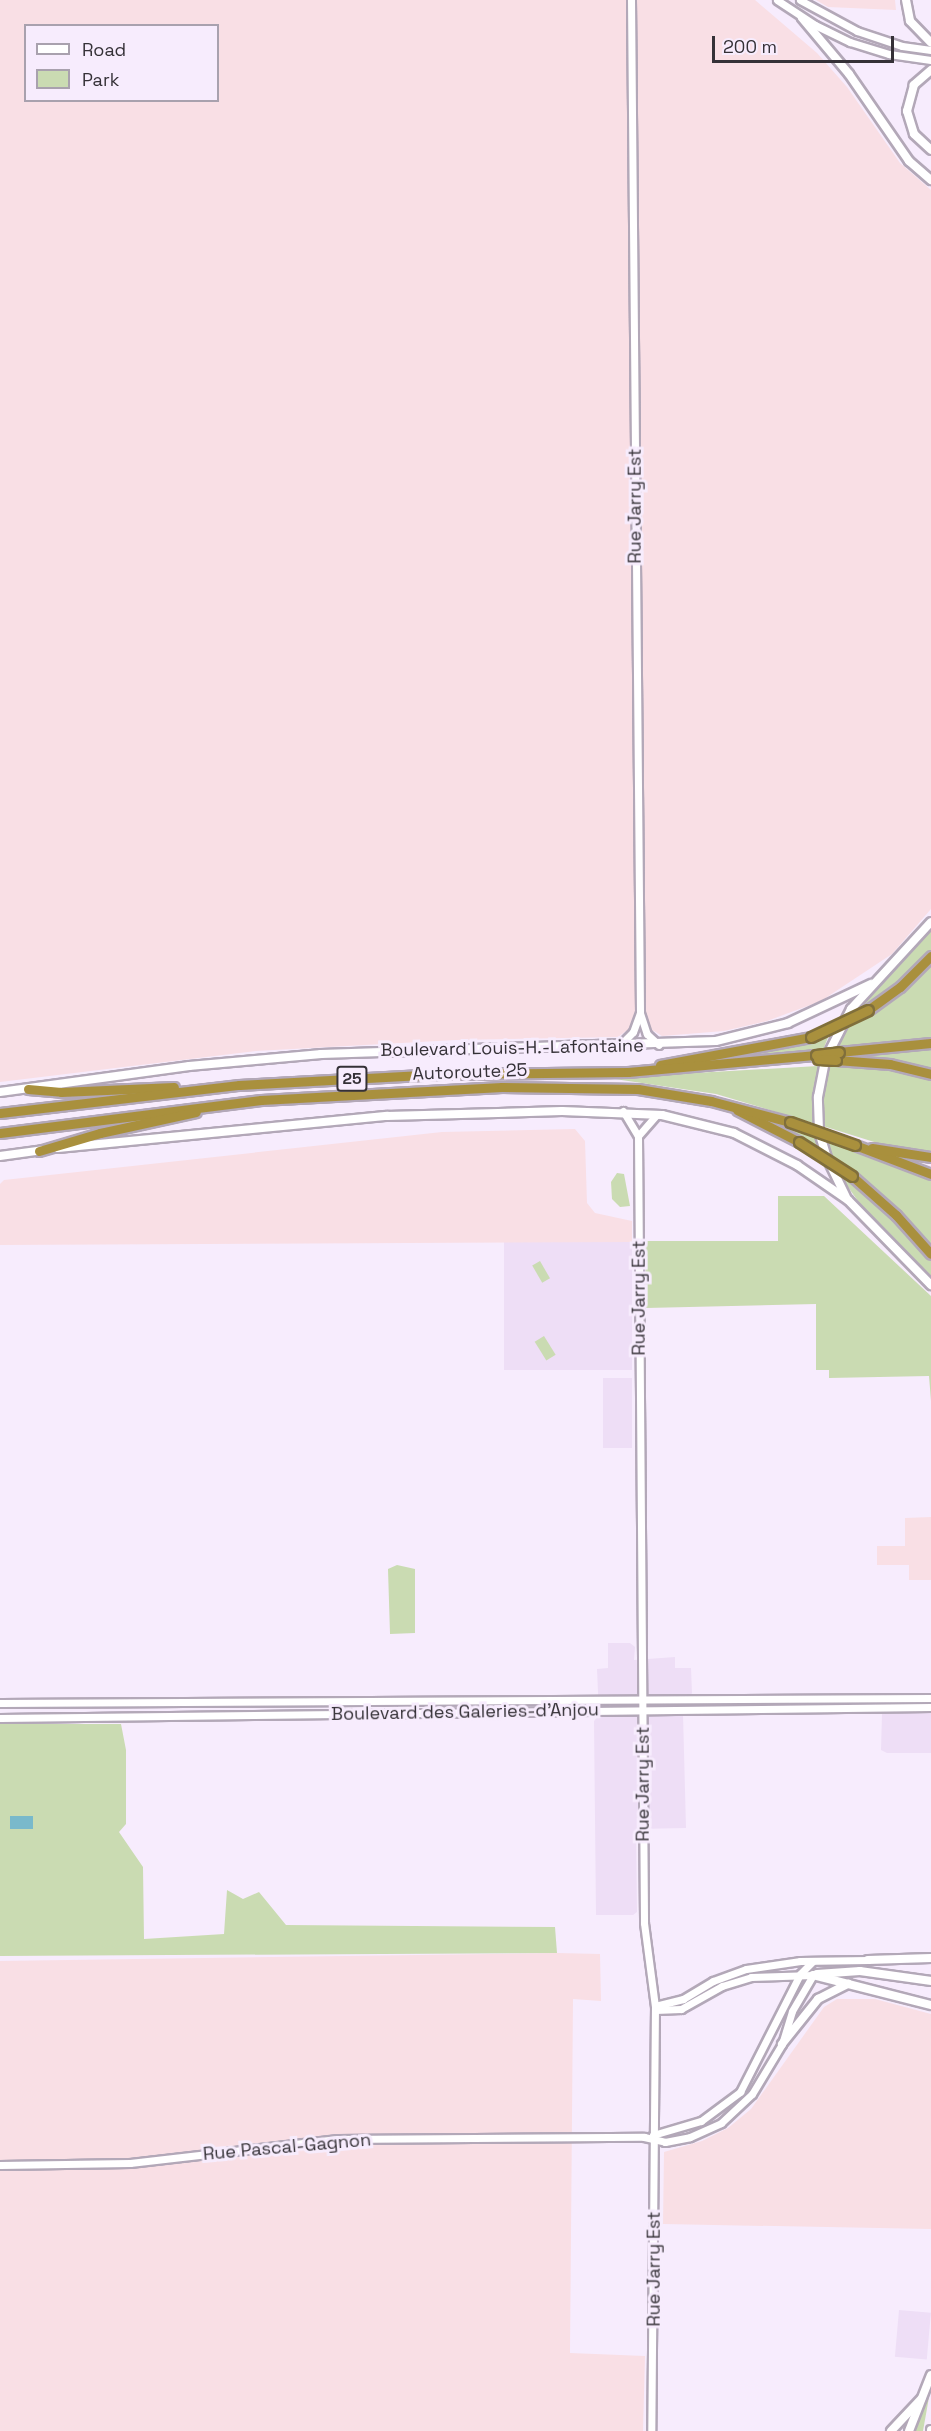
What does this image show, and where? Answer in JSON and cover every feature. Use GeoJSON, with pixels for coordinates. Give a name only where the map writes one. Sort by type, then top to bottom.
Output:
{"type":"FeatureCollection","features":[{"type":"Feature","properties":{"kind":"highway"},"geometry":{"type":"LineString","coordinates":[[613,1072],[766,1048],[810,1036],[868,1010],[900,987],[931,956]]}},
{"type":"Feature","properties":{"kind":"highway","name":"Autoroute 25"},"geometry":{"type":"LineString","coordinates":[[0,1113],[207,1088],[445,1074],[613,1072],[796,1057],[838,1056],[931,1043]]}},
{"type":"Feature","properties":{"kind":"highway"},"geometry":{"type":"LineString","coordinates":[[838,1056],[912,1068],[931,1074]]}},
{"type":"Feature","properties":{"kind":"highway","name":"Autoroute 25"},"geometry":{"type":"LineString","coordinates":[[0,1134],[230,1103],[372,1092],[546,1086],[638,1089],[728,1105],[790,1122],[931,1174]]}},
{"type":"Feature","properties":{"kind":"highway"},"geometry":{"type":"LineString","coordinates":[[28,1089],[207,1088]]}},
{"type":"Feature","properties":{"kind":"highway"},"geometry":{"type":"LineString","coordinates":[[39,1151],[230,1103]]}},
{"type":"Feature","properties":{"kind":"highway"},"geometry":{"type":"LineString","coordinates":[[728,1105],[799,1142],[852,1176],[896,1215],[931,1254]]}},
{"type":"Feature","properties":{"kind":"highway"},"geometry":{"type":"LineString","coordinates":[[855,1145],[931,1157]]}},
{"type":"Feature","properties":{"kind":"main road"},"geometry":{"type":"LineString","coordinates":[[906,0],[910,21],[931,43]]}},
{"type":"Feature","properties":{"kind":"main road"},"geometry":{"type":"LineString","coordinates":[[802,18],[849,74],[909,161],[931,180]]}},
{"type":"Feature","properties":{"kind":"main road"},"geometry":{"type":"LineString","coordinates":[[931,70],[914,85],[907,111],[914,134],[931,150]]}},
{"type":"Feature","properties":{"kind":"main road"},"geometry":{"type":"LineString","coordinates":[[848,1200],[824,1150],[818,1097],[832,1041],[871,984],[931,922]]}},
{"type":"Feature","properties":{"kind":"main road","name":"Boulevard Louis-H.-Lafontaine"},"geometry":{"type":"LineString","coordinates":[[0,1092],[189,1066],[321,1054],[659,1045],[716,1041],[765,1030],[819,1011],[871,984]]}},
{"type":"Feature","properties":{"kind":"main road"},"geometry":{"type":"LineString","coordinates":[[0,1156],[387,1116],[623,1112],[657,1114],[706,1124],[752,1140],[848,1200],[931,1285]]}},
{"type":"Feature","properties":{"kind":"main road"},"geometry":{"type":"LineString","coordinates":[[868,1960],[931,1958]]}},
{"type":"Feature","properties":{"kind":"main road"},"geometry":{"type":"LineString","coordinates":[[813,1975],[860,1971],[931,1981]]}},
{"type":"Feature","properties":{"kind":"main road"},"geometry":{"type":"LineString","coordinates":[[813,1975],[931,2005]]}},
{"type":"Feature","properties":{"kind":"main road"},"geometry":{"type":"LineString","coordinates":[[782,2043],[818,1999],[849,1984]]}},
{"type":"Feature","properties":{"kind":"main road"},"geometry":{"type":"LineString","coordinates":[[909,2431],[931,2375]]}},
{"type":"Feature","properties":{"kind":"main road"},"geometry":{"type":"LineString","coordinates":[[891,2431],[922,2398]]}},
{"type":"Feature","properties":{"kind":"street","name":"Rue Jarry Est"},"geometry":{"type":"LineString","coordinates":[[631,0],[640,1013],[647,1034],[659,1045]]}},
{"type":"Feature","properties":{"kind":"street"},"geometry":{"type":"LineString","coordinates":[[777,0],[802,18],[865,47],[931,60]]}},
{"type":"Feature","properties":{"kind":"street"},"geometry":{"type":"LineString","coordinates":[[800,0],[857,31],[902,46],[931,50]]}},
{"type":"Feature","properties":{"kind":"street","name":"Rue Jarry Est"},"geometry":{"type":"LineString","coordinates":[[620,1045],[633,1032],[640,1013]]}},
{"type":"Feature","properties":{"kind":"street"},"geometry":{"type":"LineString","coordinates":[[623,1112],[638,1136],[657,1114]]}},
{"type":"Feature","properties":{"kind":"street","name":"Rue Jarry Est"},"geometry":{"type":"LineString","coordinates":[[638,1136],[644,1923],[655,2008],[651,2431]]}},
{"type":"Feature","properties":{"kind":"street","name":"Boulevard des Galeries-d'Anjou"},"geometry":{"type":"LineString","coordinates":[[0,1703],[931,1698]]}},
{"type":"Feature","properties":{"kind":"street"},"geometry":{"type":"LineString","coordinates":[[16,1703],[17,1718]]}},
{"type":"Feature","properties":{"kind":"street","name":"Boulevard des Galeries-d'Anjou"},"geometry":{"type":"LineString","coordinates":[[0,1718],[931,1707]]}},
{"type":"Feature","properties":{"kind":"street"},"geometry":{"type":"LineString","coordinates":[[655,2008],[684,1999],[738,1971],[813,1961],[868,1960]]}},
{"type":"Feature","properties":{"kind":"street","name":"Rue Pascal-Gagnon"},"geometry":{"type":"LineString","coordinates":[[0,2165],[130,2163],[338,2139],[652,2137],[701,2121],[740,2092],[800,1974],[813,1961]]}},
{"type":"Feature","properties":{"kind":"street"},"geometry":{"type":"LineString","coordinates":[[655,2008],[686,2007],[743,1978],[813,1975]]}},
{"type":"Feature","properties":{"kind":"street","name":"Rue Pascal-Gagnon"},"geometry":{"type":"LineString","coordinates":[[652,2137],[664,2142],[690,2137],[727,2119],[752,2094],[782,2043],[792,2011],[813,1975]]}},
{"type":"Feature","properties":{"kind":"shaded area"},"geometry":{"type":"Polygon","coordinates":[[[0,0],[755,0],[817,53],[847,87],[900,163],[931,190],[931,909],[892,954],[821,1001],[767,1021],[724,1031],[662,1036],[654,1031],[626,1031],[618,1037],[456,1040],[256,1051],[0,1082],[0,0]]]}},
{"type":"Feature","properties":{"kind":"shaded area"},"geometry":{"type":"Polygon","coordinates":[[[816,0],[895,0],[896,10],[828,7],[816,0]]]}},
{"type":"Feature","properties":{"kind":"shaded area"},"geometry":{"type":"Polygon","coordinates":[[[575,1129],[585,1141],[587,1203],[595,1213],[632,1221],[632,1242],[0,1245],[0,1184],[4,1180],[442,1132],[575,1129]]]}},
{"type":"Feature","properties":{"kind":"shaded area"},"geometry":{"type":"Polygon","coordinates":[[[504,1242],[632,1242],[632,1370],[504,1370],[504,1242]]]}},
{"type":"Feature","properties":{"kind":"shaded area"},"geometry":{"type":"Polygon","coordinates":[[[603,1378],[632,1378],[632,1448],[603,1448],[603,1378]]]}},
{"type":"Feature","properties":{"kind":"shaded area"},"geometry":{"type":"Polygon","coordinates":[[[931,1517],[931,1580],[909,1580],[909,1565],[877,1565],[877,1546],[905,1546],[905,1518],[931,1517]]]}},
{"type":"Feature","properties":{"kind":"shaded area"},"geometry":{"type":"Polygon","coordinates":[[[608,1643],[630,1643],[635,1647],[634,1660],[675,1657],[675,1668],[691,1668],[692,1693],[683,1714],[686,1828],[636,1829],[637,1912],[633,1915],[596,1915],[594,1721],[599,1715],[597,1669],[608,1668],[608,1643]]]}},
{"type":"Feature","properties":{"kind":"shaded area"},"geometry":{"type":"Polygon","coordinates":[[[931,1712],[931,1753],[887,1753],[881,1750],[882,1714],[931,1712]]]}},
{"type":"Feature","properties":{"kind":"shaded area"},"geometry":{"type":"Polygon","coordinates":[[[600,1954],[601,2001],[573,1999],[570,2353],[645,2356],[643,2431],[0,2431],[0,1961],[600,1954]]]}},
{"type":"Feature","properties":{"kind":"shaded area"},"geometry":{"type":"Polygon","coordinates":[[[837,1999],[875,1999],[931,2014],[931,2229],[663,2224],[664,2152],[702,2141],[728,2128],[751,2109],[824,2007],[837,1999]]]}},
{"type":"Feature","properties":{"kind":"shaded area"},"geometry":{"type":"Polygon","coordinates":[[[899,2310],[931,2313],[927,2360],[895,2357],[899,2310]]]}},
{"type":"Feature","properties":{"kind":"green space"},"geometry":{"type":"Polygon","coordinates":[[[931,930],[931,951],[920,963],[884,995],[853,1014],[931,930]]]}},
{"type":"Feature","properties":{"kind":"green space"},"geometry":{"type":"Polygon","coordinates":[[[931,963],[931,1039],[834,1049],[843,1029],[892,1000],[931,963]]]}},
{"type":"Feature","properties":{"kind":"green space"},"geometry":{"type":"Polygon","coordinates":[[[829,1035],[823,1050],[757,1057],[757,1055],[829,1035]]]}},
{"type":"Feature","properties":{"kind":"green space"},"geometry":{"type":"Polygon","coordinates":[[[931,1048],[931,1070],[897,1060],[848,1056],[931,1048]]]}},
{"type":"Feature","properties":{"kind":"green space"},"geometry":{"type":"Polygon","coordinates":[[[818,1066],[813,1123],[716,1094],[608,1078],[818,1066]]]}},
{"type":"Feature","properties":{"kind":"green space"},"geometry":{"type":"Polygon","coordinates":[[[828,1066],[877,1066],[931,1079],[931,1154],[887,1146],[823,1126],[822,1099],[828,1066]]]}},
{"type":"Feature","properties":{"kind":"green space"},"geometry":{"type":"Polygon","coordinates":[[[785,1126],[815,1137],[817,1147],[783,1129],[785,1126]]]}},
{"type":"Feature","properties":{"kind":"green space"},"geometry":{"type":"Polygon","coordinates":[[[825,1141],[931,1179],[931,1246],[883,1196],[831,1156],[825,1141]]]}},
{"type":"Feature","properties":{"kind":"green space"},"geometry":{"type":"Polygon","coordinates":[[[836,1170],[887,1211],[924,1251],[931,1260],[931,1276],[860,1204],[836,1170]]]}},
{"type":"Feature","properties":{"kind":"green space"},"geometry":{"type":"Polygon","coordinates":[[[617,1173],[624,1174],[630,1206],[620,1207],[612,1199],[611,1182],[617,1173]]]}},
{"type":"Feature","properties":{"kind":"green space"},"geometry":{"type":"Polygon","coordinates":[[[778,1196],[824,1196],[931,1296],[931,1401],[929,1376],[829,1378],[829,1370],[816,1370],[816,1304],[646,1308],[645,1241],[778,1241],[778,1196]]]}},
{"type":"Feature","properties":{"kind":"green space"},"geometry":{"type":"Polygon","coordinates":[[[540,1261],[550,1278],[542,1283],[532,1266],[540,1261]]]}},
{"type":"Feature","properties":{"kind":"green space"},"geometry":{"type":"Polygon","coordinates":[[[544,1336],[556,1355],[546,1360],[535,1342],[544,1336]]]}},
{"type":"Feature","properties":{"kind":"green space"},"geometry":{"type":"Polygon","coordinates":[[[397,1565],[415,1569],[415,1633],[390,1634],[388,1569],[397,1565]]]}},
{"type":"Feature","properties":{"kind":"green space"},"geometry":{"type":"Polygon","coordinates":[[[0,1724],[121,1724],[126,1750],[126,1824],[119,1832],[143,1867],[144,1939],[224,1934],[227,1890],[243,1899],[259,1892],[286,1925],[555,1927],[557,1953],[0,1956],[0,1724]]]}},
{"type":"Feature","properties":{"kind":"green space"},"geometry":{"type":"Polygon","coordinates":[[[931,2386],[923,2431],[913,2431],[921,2413],[931,2386]]]}},
{"type":"Feature","properties":{"kind":"water"},"geometry":{"type":"Polygon","coordinates":[[[10,1816],[33,1816],[33,1829],[10,1829],[10,1816]]]}}]}
